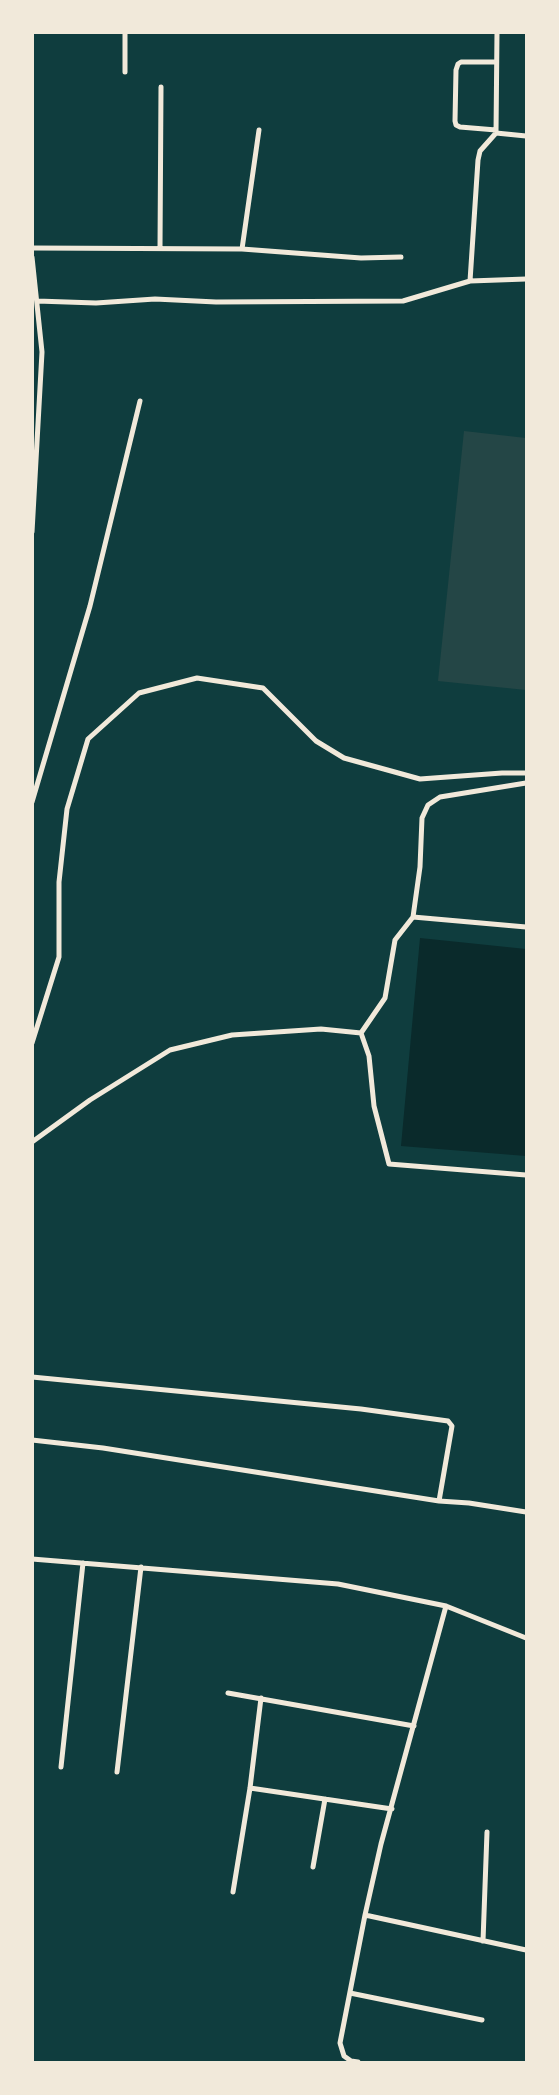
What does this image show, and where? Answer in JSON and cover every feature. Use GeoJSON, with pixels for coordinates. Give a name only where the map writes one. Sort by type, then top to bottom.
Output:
{"type":"FeatureCollection","features":[{"type":"Feature","properties":{"kind":"street"},"geometry":{"type":"LineString","coordinates":[[124,72],[125,32]]}},
{"type":"Feature","properties":{"kind":"street"},"geometry":{"type":"LineString","coordinates":[[470,281],[478,160],[480,151],[496,132],[497,32]]}},
{"type":"Feature","properties":{"kind":"street"},"geometry":{"type":"LineString","coordinates":[[496,62],[461,62],[458,64],[456,70],[456,125],[526,136]]}},
{"type":"Feature","properties":{"kind":"street"},"geometry":{"type":"LineString","coordinates":[[160,248],[161,87]]}},
{"type":"Feature","properties":{"kind":"street"},"geometry":{"type":"LineString","coordinates":[[242,248],[259,130]]}},
{"type":"Feature","properties":{"kind":"street"},"geometry":{"type":"LineString","coordinates":[[32,248],[242,248],[361,258],[401,257]]}},
{"type":"Feature","properties":{"kind":"street"},"geometry":{"type":"LineString","coordinates":[[32,257],[42,352],[32,532]]}},
{"type":"Feature","properties":{"kind":"street"},"geometry":{"type":"LineString","coordinates":[[37,301],[96,303],[155,299],[216,302],[403,301],[470,281],[526,279]]}},
{"type":"Feature","properties":{"kind":"street"},"geometry":{"type":"LineString","coordinates":[[32,398],[40,399]]}},
{"type":"Feature","properties":{"kind":"street"},"geometry":{"type":"LineString","coordinates":[[32,802],[92,598],[140,401]]}},
{"type":"Feature","properties":{"kind":"street"},"geometry":{"type":"LineString","coordinates":[[32,1042],[59,957],[59,882],[67,809],[88,739],[139,693],[196,678],[263,688],[316,741],[344,758],[420,779],[502,773],[526,774]]}},
{"type":"Feature","properties":{"kind":"street"},"geometry":{"type":"LineString","coordinates":[[362,1033],[385,998],[395,940],[413,917],[420,867],[422,818],[428,805],[440,797],[526,784]]}},
{"type":"Feature","properties":{"kind":"street"},"geometry":{"type":"LineString","coordinates":[[413,917],[526,927]]}},
{"type":"Feature","properties":{"kind":"street"},"geometry":{"type":"LineString","coordinates":[[32,1142],[90,1100],[170,1050],[232,1034],[321,1028],[362,1033]]}},
{"type":"Feature","properties":{"kind":"street"},"geometry":{"type":"LineString","coordinates":[[362,1033],[369,1056],[374,1106],[389,1164],[526,1175]]}},
{"type":"Feature","properties":{"kind":"street"},"geometry":{"type":"LineString","coordinates":[[32,1377],[361,1409],[448,1421],[452,1426],[439,1501]]}},
{"type":"Feature","properties":{"kind":"street"},"geometry":{"type":"LineString","coordinates":[[32,1440],[103,1448],[439,1501],[469,1503],[526,1512]]}},
{"type":"Feature","properties":{"kind":"street"},"geometry":{"type":"LineString","coordinates":[[32,1559],[338,1584],[446,1606],[526,1638]]}},
{"type":"Feature","properties":{"kind":"street"},"geometry":{"type":"LineString","coordinates":[[61,1767],[83,1563]]}},
{"type":"Feature","properties":{"kind":"street"},"geometry":{"type":"LineString","coordinates":[[117,1772],[141,1567]]}},
{"type":"Feature","properties":{"kind":"street"},"geometry":{"type":"LineString","coordinates":[[358,2062],[351,2061],[344,2056],[340,2043],[365,1915],[446,1606]]}},
{"type":"Feature","properties":{"kind":"street"},"geometry":{"type":"LineString","coordinates":[[228,1693],[414,1726]]}},
{"type":"Feature","properties":{"kind":"street"},"geometry":{"type":"LineString","coordinates":[[233,1892],[262,1698]]}},
{"type":"Feature","properties":{"kind":"street"},"geometry":{"type":"LineString","coordinates":[[250,1788],[392,1809]]}},
{"type":"Feature","properties":{"kind":"street"},"geometry":{"type":"LineString","coordinates":[[313,1867],[325,1799]]}},
{"type":"Feature","properties":{"kind":"street"},"geometry":{"type":"LineString","coordinates":[[483,1941],[487,1832]]}},
{"type":"Feature","properties":{"kind":"street"},"geometry":{"type":"LineString","coordinates":[[365,1915],[526,1950]]}},
{"type":"Feature","properties":{"kind":"street"},"geometry":{"type":"LineString","coordinates":[[350,1993],[482,2020]]}},
{"type":"Feature","properties":{"kind":"shaded area"},"geometry":{"type":"Polygon","coordinates":[[[464,431],[526,438],[526,690],[438,681],[464,431]]]}},
{"type":"Feature","properties":{"kind":"shaded area"},"geometry":{"type":"Polygon","coordinates":[[[420,938],[526,949],[526,1156],[401,1146],[420,938]]]}}]}
